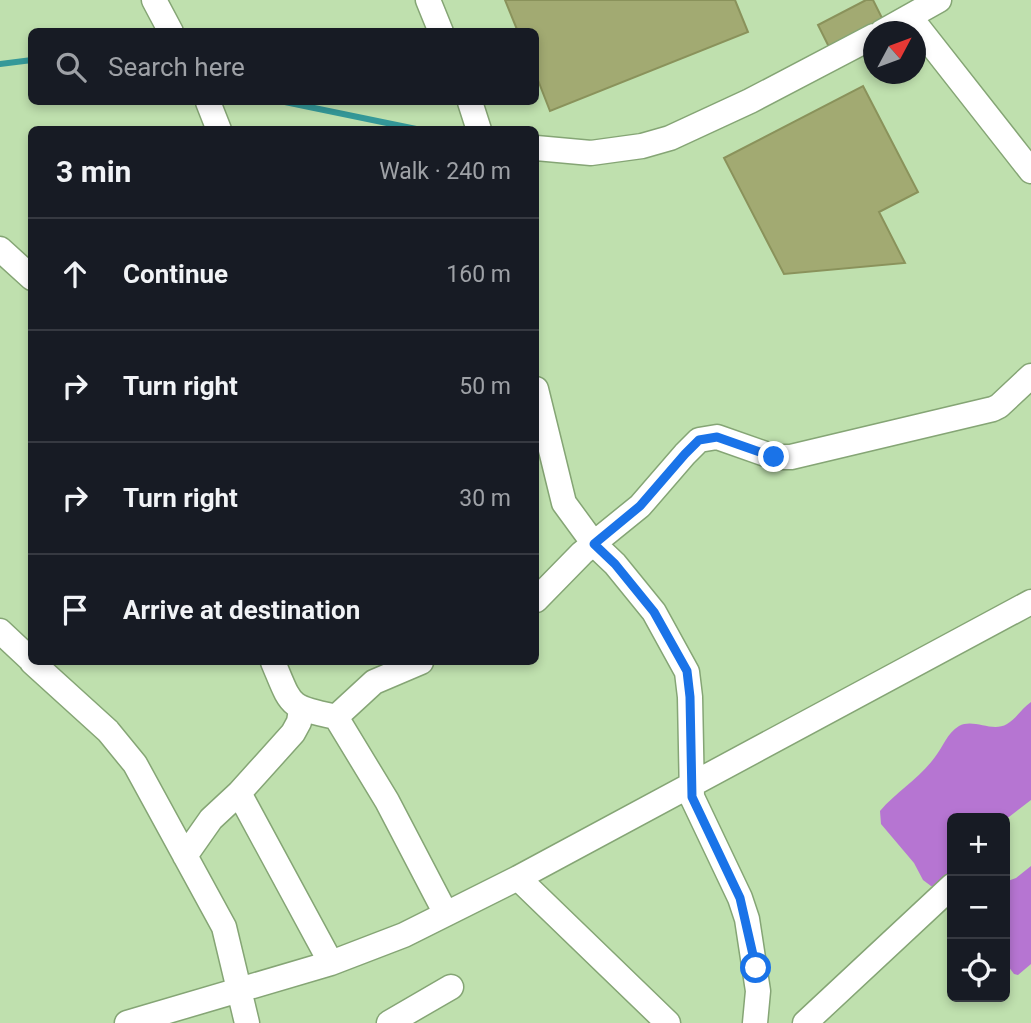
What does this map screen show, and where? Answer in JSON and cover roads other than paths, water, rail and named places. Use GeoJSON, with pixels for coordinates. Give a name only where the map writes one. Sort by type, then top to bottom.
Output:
{"type":"FeatureCollection","features":[{"type":"Feature","properties":{"kind":"street"},"geometry":{"type":"LineString","coordinates":[[154,0],[169,28]]}},
{"type":"Feature","properties":{"kind":"street"},"geometry":{"type":"LineString","coordinates":[[428,0],[439,28]]}},
{"type":"Feature","properties":{"kind":"street"},"geometry":{"type":"LineString","coordinates":[[901,21],[926,6],[1031,171]]}},
{"type":"Feature","properties":{"kind":"street"},"geometry":{"type":"LineString","coordinates":[[539,148],[590,153],[642,146],[670,138],[750,101],[863,41]]}},
{"type":"Feature","properties":{"kind":"street"},"geometry":{"type":"LineString","coordinates":[[209,105],[217,126]]}},
{"type":"Feature","properties":{"kind":"street"},"geometry":{"type":"LineString","coordinates":[[471,105],[478,126]]}},
{"type":"Feature","properties":{"kind":"street"},"geometry":{"type":"LineString","coordinates":[[0,249],[28,274]]}},
{"type":"Feature","properties":{"kind":"street"},"geometry":{"type":"LineString","coordinates":[[539,597],[594,544],[640,506],[699,440],[717,437],[774,457],[791,457],[993,409],[1031,376]]}},
{"type":"Feature","properties":{"kind":"street"},"geometry":{"type":"LineString","coordinates":[[539,401],[564,503],[594,544],[615,564],[654,612],[687,671],[692,797],[740,898],[747,919],[758,991],[755,1023]]}},
{"type":"Feature","properties":{"kind":"street"},"geometry":{"type":"LineString","coordinates":[[127,1023],[331,963],[393,940],[518,878],[1031,602]]}},
{"type":"Feature","properties":{"kind":"street"},"geometry":{"type":"LineString","coordinates":[[0,631],[28,657]]}},
{"type":"Feature","properties":{"kind":"street"},"geometry":{"type":"LineString","coordinates":[[36,665],[108,731],[135,764],[224,927],[247,1023]]}},
{"type":"Feature","properties":{"kind":"street"},"geometry":{"type":"LineString","coordinates":[[273,665],[293,703],[301,709],[336,717],[387,802],[446,915]]}},
{"type":"Feature","properties":{"kind":"street"},"geometry":{"type":"LineString","coordinates":[[336,717],[374,682],[414,665]]}},
{"type":"Feature","properties":{"kind":"street"},"geometry":{"type":"LineString","coordinates":[[185,856],[211,819],[239,793],[293,733],[299,722],[301,709]]}},
{"type":"Feature","properties":{"kind":"street"},"geometry":{"type":"LineString","coordinates":[[239,793],[331,963]]}},
{"type":"Feature","properties":{"kind":"street"},"geometry":{"type":"LineString","coordinates":[[518,878],[668,1023]]}},
{"type":"Feature","properties":{"kind":"street"},"geometry":{"type":"LineString","coordinates":[[805,1023],[947,891]]}},
{"type":"Feature","properties":{"kind":"street"},"geometry":{"type":"LineString","coordinates":[[389,1023],[451,988]]}},
{"type":"Feature","properties":{"kind":"waterway"},"geometry":{"type":"LineString","coordinates":[[0,64],[28,60]]}},
{"type":"Feature","properties":{"kind":"waterway"},"geometry":{"type":"LineString","coordinates":[[300,105],[402,126]]}}]}
